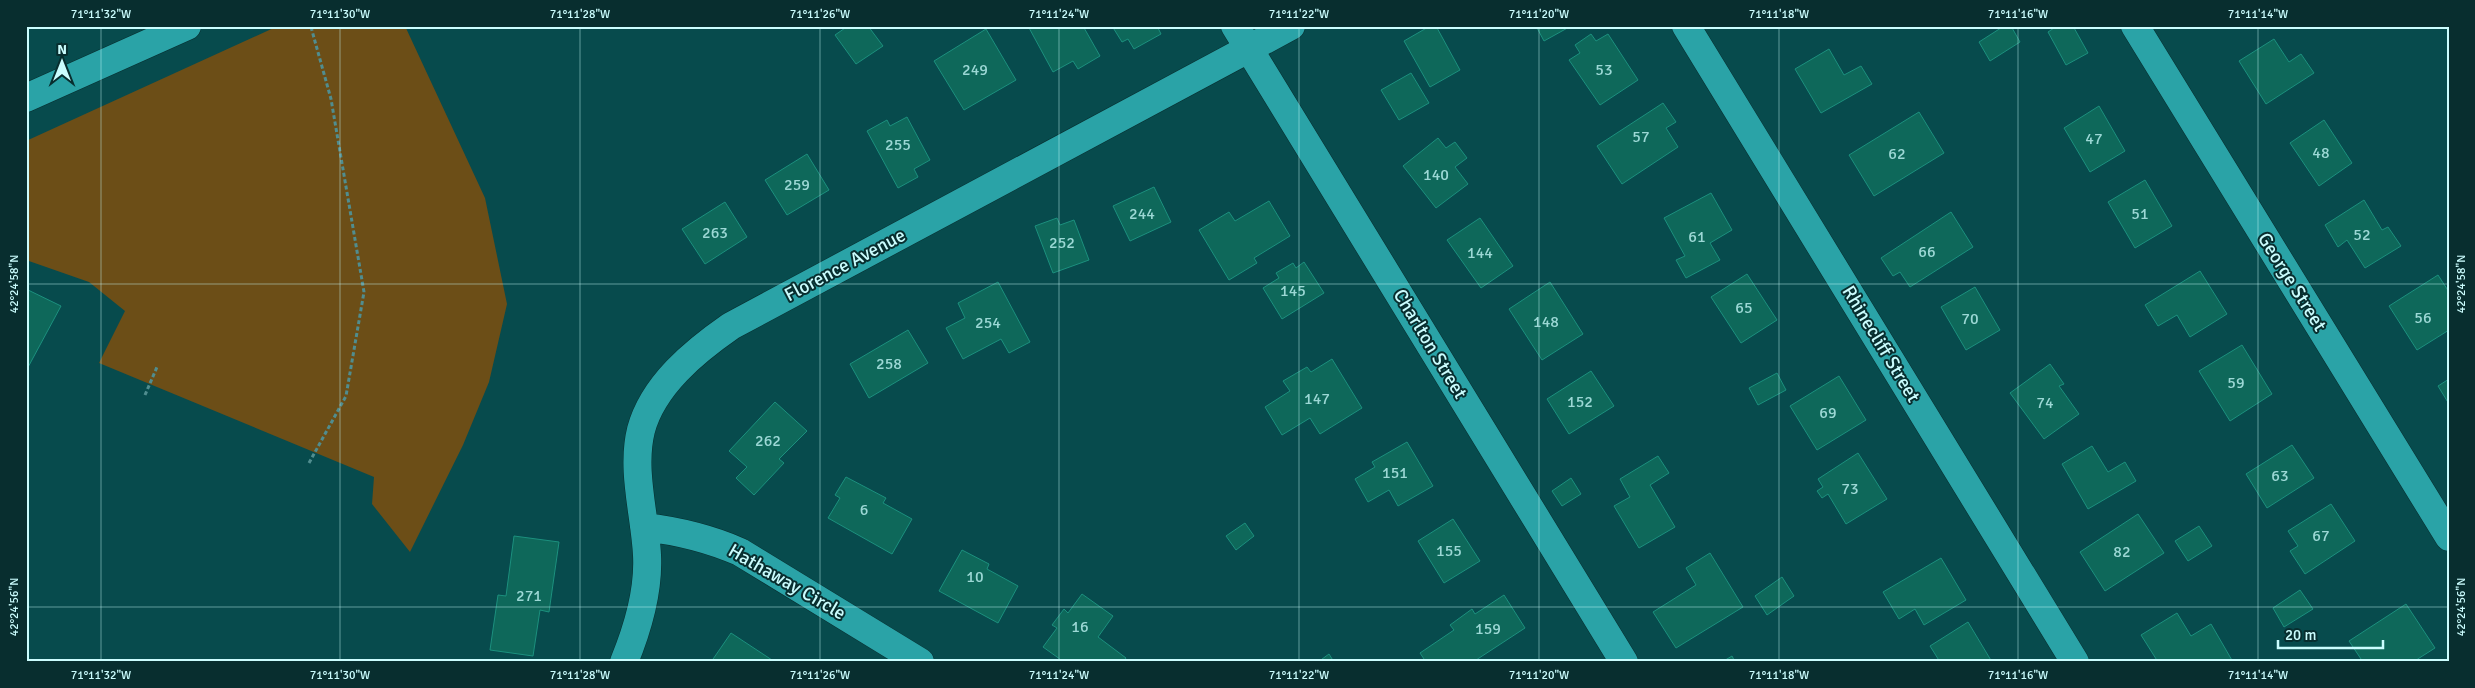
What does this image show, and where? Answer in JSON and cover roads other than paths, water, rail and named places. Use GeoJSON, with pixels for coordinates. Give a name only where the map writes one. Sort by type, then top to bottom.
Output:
{"type":"FeatureCollection","features":[{"type":"Feature","properties":{"kind":"street"},"geometry":{"type":"LineString","coordinates":[[26,98],[187,26]]}},
{"type":"Feature","properties":{"kind":"street","name":"Florence Avenue"},"geometry":{"type":"LineString","coordinates":[[624,662],[641,615],[646,584],[638,450],[641,430],[651,407],[665,385],[705,344],[731,326],[1242,38],[1291,26]]}},
{"type":"Feature","properties":{"kind":"street","name":"Rhinecliff Street"},"geometry":{"type":"LineString","coordinates":[[1686,26],[2075,662]]}},
{"type":"Feature","properties":{"kind":"street","name":"George Street"},"geometry":{"type":"LineString","coordinates":[[2135,26],[2449,537]]}},
{"type":"Feature","properties":{"kind":"street","name":"Charlton Street"},"geometry":{"type":"LineString","coordinates":[[1242,38],[1624,662]]}},
{"type":"Feature","properties":{"kind":"street","name":"Hathaway Circle"},"geometry":{"type":"LineString","coordinates":[[644,527],[679,531],[711,539],[740,552],[920,662]]}}]}
